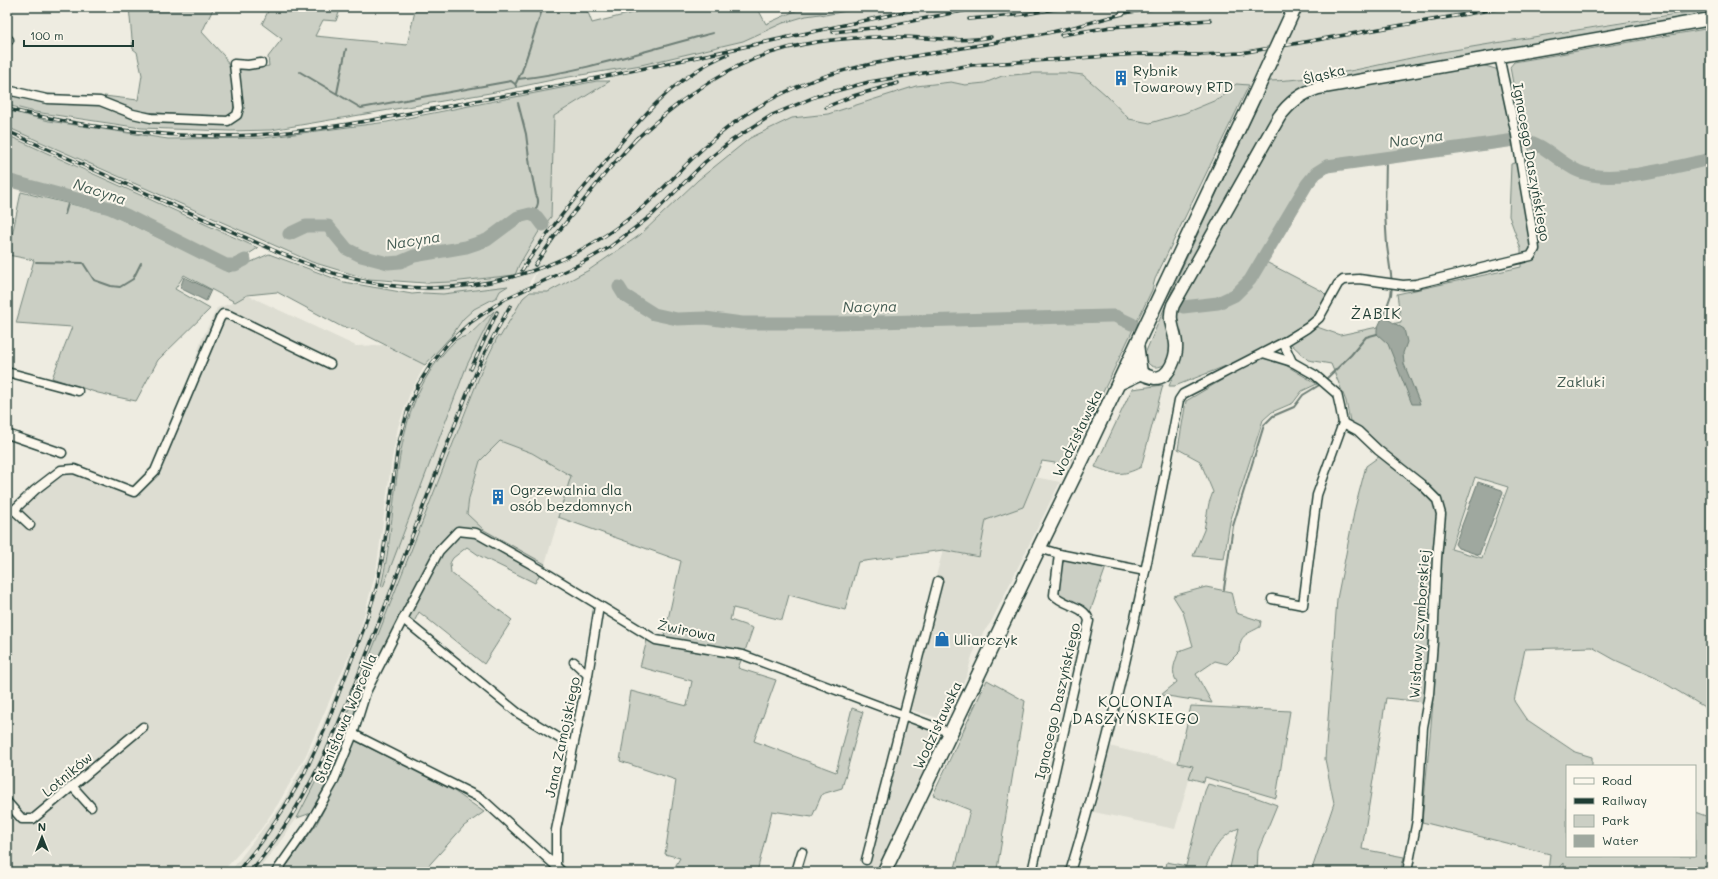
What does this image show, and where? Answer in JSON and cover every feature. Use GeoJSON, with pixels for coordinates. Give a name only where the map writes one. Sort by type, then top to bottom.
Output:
{"type":"FeatureCollection","features":[{"type":"Feature","properties":{"kind":"main road","name":"Wodzisławska"},"geometry":{"type":"LineString","coordinates":[[884,872],[1038,548],[1119,383],[1295,7]]}},
{"type":"Feature","properties":{"kind":"main road"},"geometry":{"type":"LineString","coordinates":[[1119,383],[1141,373]]}},
{"type":"Feature","properties":{"kind":"street","name":"Śląska"},"geometry":{"type":"LineString","coordinates":[[1126,367],[1152,377],[1158,377],[1165,374],[1169,368],[1176,348],[1170,320],[1172,307],[1279,117],[1293,102],[1306,92],[1318,88],[1711,19]]}},
{"type":"Feature","properties":{"kind":"street","name":"Ignacego Daszyńskiego"},"geometry":{"type":"LineString","coordinates":[[1070,872],[1088,814],[1117,694],[1167,470],[1179,400],[1183,394],[1263,353],[1307,328],[1319,318],[1338,284],[1343,280],[1359,279],[1403,285],[1416,284],[1531,256],[1535,249],[1534,241],[1518,144],[1499,56]]}},
{"type":"Feature","properties":{"kind":"street"},"geometry":{"type":"LineString","coordinates":[[7,90],[47,99],[100,101],[133,114],[151,118],[228,121],[237,115],[238,108],[232,63],[248,65],[262,63]]}},
{"type":"Feature","properties":{"kind":"street"},"geometry":{"type":"LineString","coordinates":[[30,525],[11,511],[61,470],[74,469],[134,492],[155,471],[223,314],[229,315],[330,364]]}},
{"type":"Feature","properties":{"kind":"street"},"geometry":{"type":"LineString","coordinates":[[1283,342],[1292,362]]}},
{"type":"Feature","properties":{"kind":"street"},"geometry":{"type":"LineString","coordinates":[[1137,344],[1141,373]]}},
{"type":"Feature","properties":{"kind":"street"},"geometry":{"type":"LineString","coordinates":[[1263,353],[1292,362],[1326,382],[1337,394],[1342,423],[1317,495],[1304,605],[1272,599]]}},
{"type":"Feature","properties":{"kind":"street"},"geometry":{"type":"LineString","coordinates":[[7,372],[78,391]]}},
{"type":"Feature","properties":{"kind":"street","name":"Wisławy Szymborskiej"},"geometry":{"type":"LineString","coordinates":[[1342,423],[1358,431],[1421,484],[1437,500],[1441,514],[1429,694],[1423,727],[1417,820],[1407,872]]}},
{"type":"Feature","properties":{"kind":"street"},"geometry":{"type":"LineString","coordinates":[[7,434],[62,453]]}},
{"type":"Feature","properties":{"kind":"street","name":"Żwirowa"},"geometry":{"type":"LineString","coordinates":[[458,531],[476,533],[538,568],[656,640],[743,655],[951,733]]}},
{"type":"Feature","properties":{"kind":"street","name":"Stanisława Worcella"},"geometry":{"type":"LineString","coordinates":[[276,872],[309,825],[333,783],[353,734],[366,692],[438,551],[458,531]]}},
{"type":"Feature","properties":{"kind":"street"},"geometry":{"type":"LineString","coordinates":[[1038,548],[1059,554],[1145,571]]}},
{"type":"Feature","properties":{"kind":"street","name":"Ignacego Daszyńskiego"},"geometry":{"type":"LineString","coordinates":[[1032,872],[1090,621],[1088,615],[1058,600],[1054,595],[1059,554]]}},
{"type":"Feature","properties":{"kind":"street"},"geometry":{"type":"LineString","coordinates":[[866,860],[938,581]]}},
{"type":"Feature","properties":{"kind":"street","name":"Jana Zamojskiego"},"geometry":{"type":"LineString","coordinates":[[556,866],[556,830],[572,746],[588,675],[599,606]]}},
{"type":"Feature","properties":{"kind":"street"},"geometry":{"type":"LineString","coordinates":[[403,619],[518,713],[572,746]]}},
{"type":"Feature","properties":{"kind":"street"},"geometry":{"type":"LineString","coordinates":[[574,662],[588,675]]}},
{"type":"Feature","properties":{"kind":"street","name":"Lotników"},"geometry":{"type":"LineString","coordinates":[[7,802],[22,819],[33,819],[143,726]]}},
{"type":"Feature","properties":{"kind":"street"},"geometry":{"type":"LineString","coordinates":[[353,734],[482,799],[562,872]]}},
{"type":"Feature","properties":{"kind":"street"},"geometry":{"type":"LineString","coordinates":[[72,786],[91,806]]}},
{"type":"Feature","properties":{"kind":"street"},"geometry":{"type":"LineString","coordinates":[[796,872],[802,852]]}},
{"type":"Feature","properties":{"kind":"shaded area"},"geometry":{"type":"Polygon","coordinates":[[[868,7],[1711,7],[1460,49],[1297,80],[1269,81],[1249,85],[1236,84],[1221,98],[1185,113],[1150,123],[1129,119],[1106,95],[1083,75],[1067,73],[1002,76],[985,83],[965,85],[951,82],[916,86],[828,114],[792,118],[698,180],[640,235],[589,270],[548,292],[530,292],[537,269],[530,281],[526,296],[500,337],[471,396],[355,697],[319,779],[297,818],[257,872],[230,872],[283,802],[319,734],[367,613],[378,572],[395,451],[404,414],[414,388],[436,352],[452,335],[463,319],[474,309],[497,297],[500,291],[506,287],[443,294],[423,293],[425,283],[484,279],[516,273],[519,265],[538,233],[551,217],[554,116],[610,81],[606,70],[641,65],[742,41],[783,23],[806,16],[820,14],[825,15],[868,7]],[[493,312],[469,334],[457,340],[433,367],[414,404],[403,438],[381,586],[383,586],[467,365],[493,312]]]}},
{"type":"Feature","properties":{"kind":"shaded area"},"geometry":{"type":"Polygon","coordinates":[[[247,295],[356,346],[385,345],[425,365],[410,393],[398,427],[392,458],[376,571],[360,630],[306,755],[278,804],[261,829],[222,872],[7,872],[7,514],[68,469],[133,493],[141,491],[158,476],[168,452],[201,341],[217,308],[235,302],[247,295]]]}},
{"type":"Feature","properties":{"kind":"shaded area"},"geometry":{"type":"Polygon","coordinates":[[[500,441],[532,453],[571,477],[545,564],[484,530],[466,514],[480,461],[500,441]]]}},
{"type":"Feature","properties":{"kind":"shaded area"},"geometry":{"type":"Polygon","coordinates":[[[1035,477],[1060,482],[991,622],[983,633],[972,656],[967,675],[945,720],[911,710],[910,706],[935,580],[943,550],[979,557],[986,520],[1023,507],[1035,477]]]}},
{"type":"Feature","properties":{"kind":"shaded area"},"geometry":{"type":"Polygon","coordinates":[[[905,722],[939,732],[942,736],[877,872],[866,872],[905,722]]]}},
{"type":"Feature","properties":{"kind":"shaded area"},"geometry":{"type":"Polygon","coordinates":[[[1109,746],[1193,766],[1175,829],[1094,812],[1109,746]]]}},
{"type":"Feature","properties":{"kind":"green space"},"geometry":{"type":"Polygon","coordinates":[[[129,7],[214,7],[202,32],[224,56],[231,70],[234,113],[226,118],[131,111],[108,100],[104,96],[138,100],[142,75],[137,52],[133,49],[129,7]]]}},
{"type":"Feature","properties":{"kind":"green space"},"geometry":{"type":"Polygon","coordinates":[[[270,7],[341,7],[336,21],[323,20],[315,36],[407,45],[416,7],[586,7],[592,23],[636,12],[634,7],[757,7],[766,24],[804,7],[868,7],[825,15],[820,14],[806,16],[783,23],[743,41],[641,65],[557,79],[490,93],[271,130],[230,131],[141,128],[35,112],[7,105],[7,94],[41,102],[94,103],[107,106],[129,116],[230,124],[237,120],[240,116],[239,69],[269,66],[268,57],[282,39],[262,24],[270,7]]]}},
{"type":"Feature","properties":{"kind":"green space"},"geometry":{"type":"Polygon","coordinates":[[[1711,8],[1711,15],[1295,95],[1165,313],[1170,345],[1170,352],[1166,364],[1155,367],[1150,365],[1146,360],[1144,356],[1179,274],[1269,81],[1311,78],[1436,53],[1711,8]]]}},
{"type":"Feature","properties":{"kind":"green space","name":"Zakluki"},"geometry":{"type":"Polygon","coordinates":[[[1711,28],[1711,711],[1656,678],[1615,660],[1592,647],[1525,649],[1514,701],[1526,719],[1575,752],[1592,757],[1592,765],[1566,765],[1566,857],[1696,857],[1696,812],[1711,818],[1711,872],[1564,872],[1564,863],[1556,872],[1548,872],[1550,854],[1422,822],[1433,703],[1386,698],[1362,849],[1404,857],[1400,872],[1311,872],[1334,803],[1325,759],[1337,599],[1355,508],[1366,466],[1380,456],[1383,448],[1350,421],[1346,401],[1331,364],[1308,360],[1290,343],[1317,327],[1340,335],[1401,322],[1397,294],[1521,267],[1521,249],[1509,216],[1511,164],[1533,158],[1522,134],[1510,67],[1514,62],[1711,28]],[[1475,477],[1451,549],[1482,558],[1508,487],[1475,477]]]}},
{"type":"Feature","properties":{"kind":"green space"},"geometry":{"type":"Polygon","coordinates":[[[1482,65],[1499,70],[1512,137],[1468,145],[1471,149],[1326,169],[1315,178],[1257,274],[1248,285],[1216,301],[1181,304],[1272,138],[1288,113],[1303,99],[1330,90],[1482,65]]]}},
{"type":"Feature","properties":{"kind":"green space"},"geometry":{"type":"Polygon","coordinates":[[[1034,73],[1067,73],[1083,75],[1106,95],[1129,119],[1150,123],[1185,113],[1221,98],[1236,84],[1249,85],[1155,279],[1152,290],[1068,465],[1042,461],[1023,507],[986,520],[979,557],[943,550],[858,562],[845,610],[789,595],[782,620],[733,608],[730,620],[753,628],[745,651],[664,637],[681,561],[558,517],[571,476],[532,453],[500,441],[480,461],[469,498],[467,514],[484,530],[545,564],[535,583],[480,556],[467,547],[453,558],[450,563],[451,573],[512,620],[484,664],[419,612],[413,624],[400,618],[328,780],[311,813],[297,818],[336,742],[483,367],[498,336],[500,337],[523,298],[530,292],[548,292],[589,270],[640,235],[698,180],[750,138],[792,118],[828,114],[916,86],[951,82],[965,85],[985,83],[1002,76],[1034,73]]]}},
{"type":"Feature","properties":{"kind":"green space"},"geometry":{"type":"Polygon","coordinates":[[[597,81],[610,81],[554,116],[551,217],[538,233],[519,265],[515,275],[451,282],[425,283],[368,279],[312,262],[7,127],[7,110],[49,121],[168,139],[263,138],[387,122],[597,81]]]}},
{"type":"Feature","properties":{"kind":"green space"},"geometry":{"type":"Polygon","coordinates":[[[7,135],[258,248],[236,262],[226,262],[108,204],[7,177],[7,135]]]}},
{"type":"Feature","properties":{"kind":"green space"},"geometry":{"type":"Polygon","coordinates":[[[21,192],[108,213],[229,272],[269,254],[344,282],[412,294],[443,294],[508,286],[500,291],[497,297],[474,309],[463,319],[452,335],[425,365],[354,329],[342,327],[277,292],[247,295],[235,302],[184,275],[175,289],[210,309],[158,360],[136,401],[98,393],[52,378],[72,327],[16,323],[34,260],[8,255],[21,192]]]}},
{"type":"Feature","properties":{"kind":"green space"},"geometry":{"type":"Polygon","coordinates":[[[1266,262],[1322,291],[1326,295],[1316,316],[1251,356],[1175,386],[1169,386],[1176,368],[1177,311],[1214,306],[1226,303],[1239,297],[1250,286],[1266,262]]]}},
{"type":"Feature","properties":{"kind":"green space"},"geometry":{"type":"Polygon","coordinates":[[[494,311],[467,365],[383,587],[381,586],[387,557],[398,465],[404,435],[413,406],[425,379],[445,352],[456,340],[470,334],[494,311]]]}},
{"type":"Feature","properties":{"kind":"green space"},"geometry":{"type":"Polygon","coordinates":[[[1261,357],[1282,363],[1317,384],[1302,391],[1293,403],[1272,412],[1263,420],[1230,522],[1224,559],[1193,556],[1204,530],[1209,503],[1213,492],[1200,461],[1178,449],[1186,401],[1261,357]]]}},
{"type":"Feature","properties":{"kind":"green space"},"geometry":{"type":"Polygon","coordinates":[[[1163,385],[1141,467],[1128,472],[1113,473],[1095,467],[1132,389],[1163,385]]]}},
{"type":"Feature","properties":{"kind":"green space"},"geometry":{"type":"Polygon","coordinates":[[[1061,558],[1106,567],[1090,612],[1059,598],[1056,593],[1061,558]]]}},
{"type":"Feature","properties":{"kind":"green space"},"geometry":{"type":"Polygon","coordinates":[[[1206,587],[1231,592],[1236,613],[1261,621],[1260,627],[1244,636],[1239,652],[1227,664],[1215,661],[1196,674],[1212,703],[1161,695],[1177,682],[1174,671],[1179,651],[1193,646],[1183,612],[1173,596],[1206,587]]]}},
{"type":"Feature","properties":{"kind":"green space"},"geometry":{"type":"Polygon","coordinates":[[[647,640],[659,644],[742,658],[738,668],[776,680],[754,741],[836,772],[852,708],[863,712],[842,788],[822,794],[812,817],[772,811],[757,872],[672,872],[680,858],[665,854],[676,780],[620,761],[631,691],[687,706],[692,681],[640,667],[647,640]]]}},
{"type":"Feature","properties":{"kind":"green space"},"geometry":{"type":"Polygon","coordinates":[[[987,680],[1025,701],[997,869],[1008,872],[954,872],[970,810],[933,795],[987,680]]]}},
{"type":"Feature","properties":{"kind":"green space"},"geometry":{"type":"Polygon","coordinates":[[[1191,706],[1290,711],[1276,798],[1205,777],[1204,782],[1189,778],[1193,766],[1178,763],[1191,706]]]}},
{"type":"Feature","properties":{"kind":"green space"},"geometry":{"type":"Polygon","coordinates":[[[354,740],[454,791],[484,812],[464,826],[423,872],[287,872],[284,869],[316,825],[333,792],[354,740]]]}},
{"type":"Feature","properties":{"kind":"green space"},"geometry":{"type":"Polygon","coordinates":[[[1208,784],[1249,795],[1277,805],[1258,851],[1257,872],[1229,872],[1239,828],[1232,831],[1217,846],[1204,872],[1165,872],[1167,862],[1186,866],[1208,784]]]}},
{"type":"Feature","properties":{"kind":"water"},"geometry":{"type":"Polygon","coordinates":[[[184,277],[211,290],[206,301],[180,288],[184,277]]]}},
{"type":"Feature","properties":{"kind":"water"},"geometry":{"type":"Polygon","coordinates":[[[1385,312],[1389,320],[1404,329],[1407,342],[1403,353],[1404,364],[1420,404],[1412,404],[1388,344],[1377,334],[1377,329],[1385,312]]]}},
{"type":"Feature","properties":{"kind":"water"},"geometry":{"type":"Polygon","coordinates":[[[1478,482],[1502,490],[1503,493],[1479,555],[1458,548],[1455,544],[1478,482]]]}},
{"type":"Feature","properties":{"kind":"waterway"},"geometry":{"type":"LineString","coordinates":[[516,83],[522,71],[543,7]]}},
{"type":"Feature","properties":{"kind":"waterway"},"geometry":{"type":"LineString","coordinates":[[518,79],[543,76],[592,66],[713,33]]}},
{"type":"Feature","properties":{"kind":"waterway"},"geometry":{"type":"LineString","coordinates":[[337,93],[346,49]]}},
{"type":"Feature","properties":{"kind":"waterway"},"geometry":{"type":"LineString","coordinates":[[300,72],[361,108],[511,81],[516,86]]}},
{"type":"Feature","properties":{"kind":"waterway"},"geometry":{"type":"LineString","coordinates":[[518,103],[526,134],[530,166],[538,200],[538,205],[533,215]]}},
{"type":"Feature","properties":{"kind":"waterway","name":"Nacyna"},"geometry":{"type":"LineString","coordinates":[[1183,307],[1218,303],[1235,295],[1250,280],[1307,184],[1316,173],[1327,166],[1522,139],[1530,141],[1578,171],[1591,175],[1625,176],[1662,170],[1711,159]]}},
{"type":"Feature","properties":{"kind":"waterway"},"geometry":{"type":"LineString","coordinates":[[1386,159],[1385,212],[1387,246],[1392,282]]}},
{"type":"Feature","properties":{"kind":"waterway","name":"Nacyna"},"geometry":{"type":"LineString","coordinates":[[7,180],[110,208],[226,265],[235,265],[245,260]]}},
{"type":"Feature","properties":{"kind":"waterway"},"geometry":{"type":"LineString","coordinates":[[65,214],[70,197]]}},
{"type":"Feature","properties":{"kind":"waterway","name":"Nacyna"},"geometry":{"type":"LineString","coordinates":[[289,234],[306,226],[328,226],[347,249],[361,256],[388,263],[400,262],[414,256],[466,247],[487,240],[518,217],[530,214],[537,217],[543,225]]}},
{"type":"Feature","properties":{"kind":"waterway"},"geometry":{"type":"LineString","coordinates":[[36,262],[83,263],[94,280],[111,286],[120,287],[133,279],[141,263]]}},
{"type":"Feature","properties":{"kind":"waterway"},"geometry":{"type":"LineString","coordinates":[[1385,312],[1391,295],[1392,286]]}},
{"type":"Feature","properties":{"kind":"waterway","name":"Nacyna"},"geometry":{"type":"LineString","coordinates":[[619,287],[624,295],[654,314],[677,319],[705,318],[742,323],[836,323],[1115,316],[1132,324]]}},
{"type":"Feature","properties":{"kind":"waterway"},"geometry":{"type":"LineString","coordinates":[[1324,381],[1351,355],[1366,337],[1377,334]]}},
{"type":"Feature","properties":{"kind":"waterway"},"geometry":{"type":"LineString","coordinates":[[1224,589],[1233,526],[1264,425],[1273,416],[1294,407],[1303,395],[1321,384]]}},
{"type":"Feature","properties":{"kind":"railway"},"geometry":{"type":"LineString","coordinates":[[7,109],[68,122],[161,134],[223,136],[283,133],[370,120],[541,89],[652,67],[928,7]]}},
{"type":"Feature","properties":{"kind":"railway"},"geometry":{"type":"LineString","coordinates":[[833,32],[882,27],[982,7]]}},
{"type":"Feature","properties":{"kind":"railway"},"geometry":{"type":"LineString","coordinates":[[969,19],[1026,14],[1066,7]]}},
{"type":"Feature","properties":{"kind":"railway"},"geometry":{"type":"LineString","coordinates":[[1119,14],[1160,7]]}},
{"type":"Feature","properties":{"kind":"railway"},"geometry":{"type":"LineString","coordinates":[[237,872],[260,844],[304,774],[324,731],[364,628],[377,586],[383,555],[398,446],[408,410],[418,385],[432,363],[449,342],[471,322],[505,299],[578,265],[610,247],[652,215],[705,162],[731,141],[772,115],[817,96],[869,82],[972,65],[1139,54],[1200,55],[1241,53],[1507,7]]}},
{"type":"Feature","properties":{"kind":"railway"},"geometry":{"type":"LineString","coordinates":[[7,131],[310,265],[352,279],[363,281],[401,287],[438,288],[475,284],[512,277],[547,265],[581,250],[613,230],[643,207],[699,152],[722,132],[746,114],[785,92],[799,86],[855,68],[1037,35],[1123,14]]}},
{"type":"Feature","properties":{"kind":"railway"},"geometry":{"type":"LineString","coordinates":[[1061,35],[1111,27],[1210,20]]}},
{"type":"Feature","properties":{"kind":"railway"},"geometry":{"type":"LineString","coordinates":[[635,140],[666,113],[696,91],[725,73],[754,59],[785,49],[819,42],[855,38],[897,37],[967,40],[991,37]]}},
{"type":"Feature","properties":{"kind":"railway"},"geometry":{"type":"LineString","coordinates":[[522,270],[567,208],[624,138],[654,105],[688,76],[707,64],[728,54]]}},
{"type":"Feature","properties":{"kind":"railway"},"geometry":{"type":"LineString","coordinates":[[826,107],[853,96],[898,83]]}},
{"type":"Feature","properties":{"kind":"railway"},"geometry":{"type":"LineString","coordinates":[[535,265],[555,236],[609,169],[638,137]]}},
{"type":"Feature","properties":{"kind":"railway"},"geometry":{"type":"LineString","coordinates":[[250,872],[273,843],[293,814],[310,783],[341,718],[467,394],[485,352],[510,306]]}},
{"type":"Feature","properties":{"kind":"railway"},"geometry":{"type":"LineString","coordinates":[[471,369],[497,312]]}},
{"type":"Feature","properties":{"kind":"place","name":"Rybnik Towarowy RTD"},"geometry":{"type":"Point","coordinates":[1121,78]}},
{"type":"Feature","properties":{"kind":"place","name":"Ogrzewalnia dla osób bezdomnych"},"geometry":{"type":"Point","coordinates":[498,497]}},
{"type":"Feature","properties":{"kind":"place","name":"Uliarczyk"},"geometry":{"type":"Point","coordinates":[942,639]}},
{"type":"Feature","properties":{"kind":"district","name":"ŻABIK"},"geometry":{"type":"Point","coordinates":[1376,313]}},
{"type":"Feature","properties":{"kind":"district","name":"KOLONIA DASZYŃSKIEGO"},"geometry":{"type":"Point","coordinates":[1136,710]}}]}
